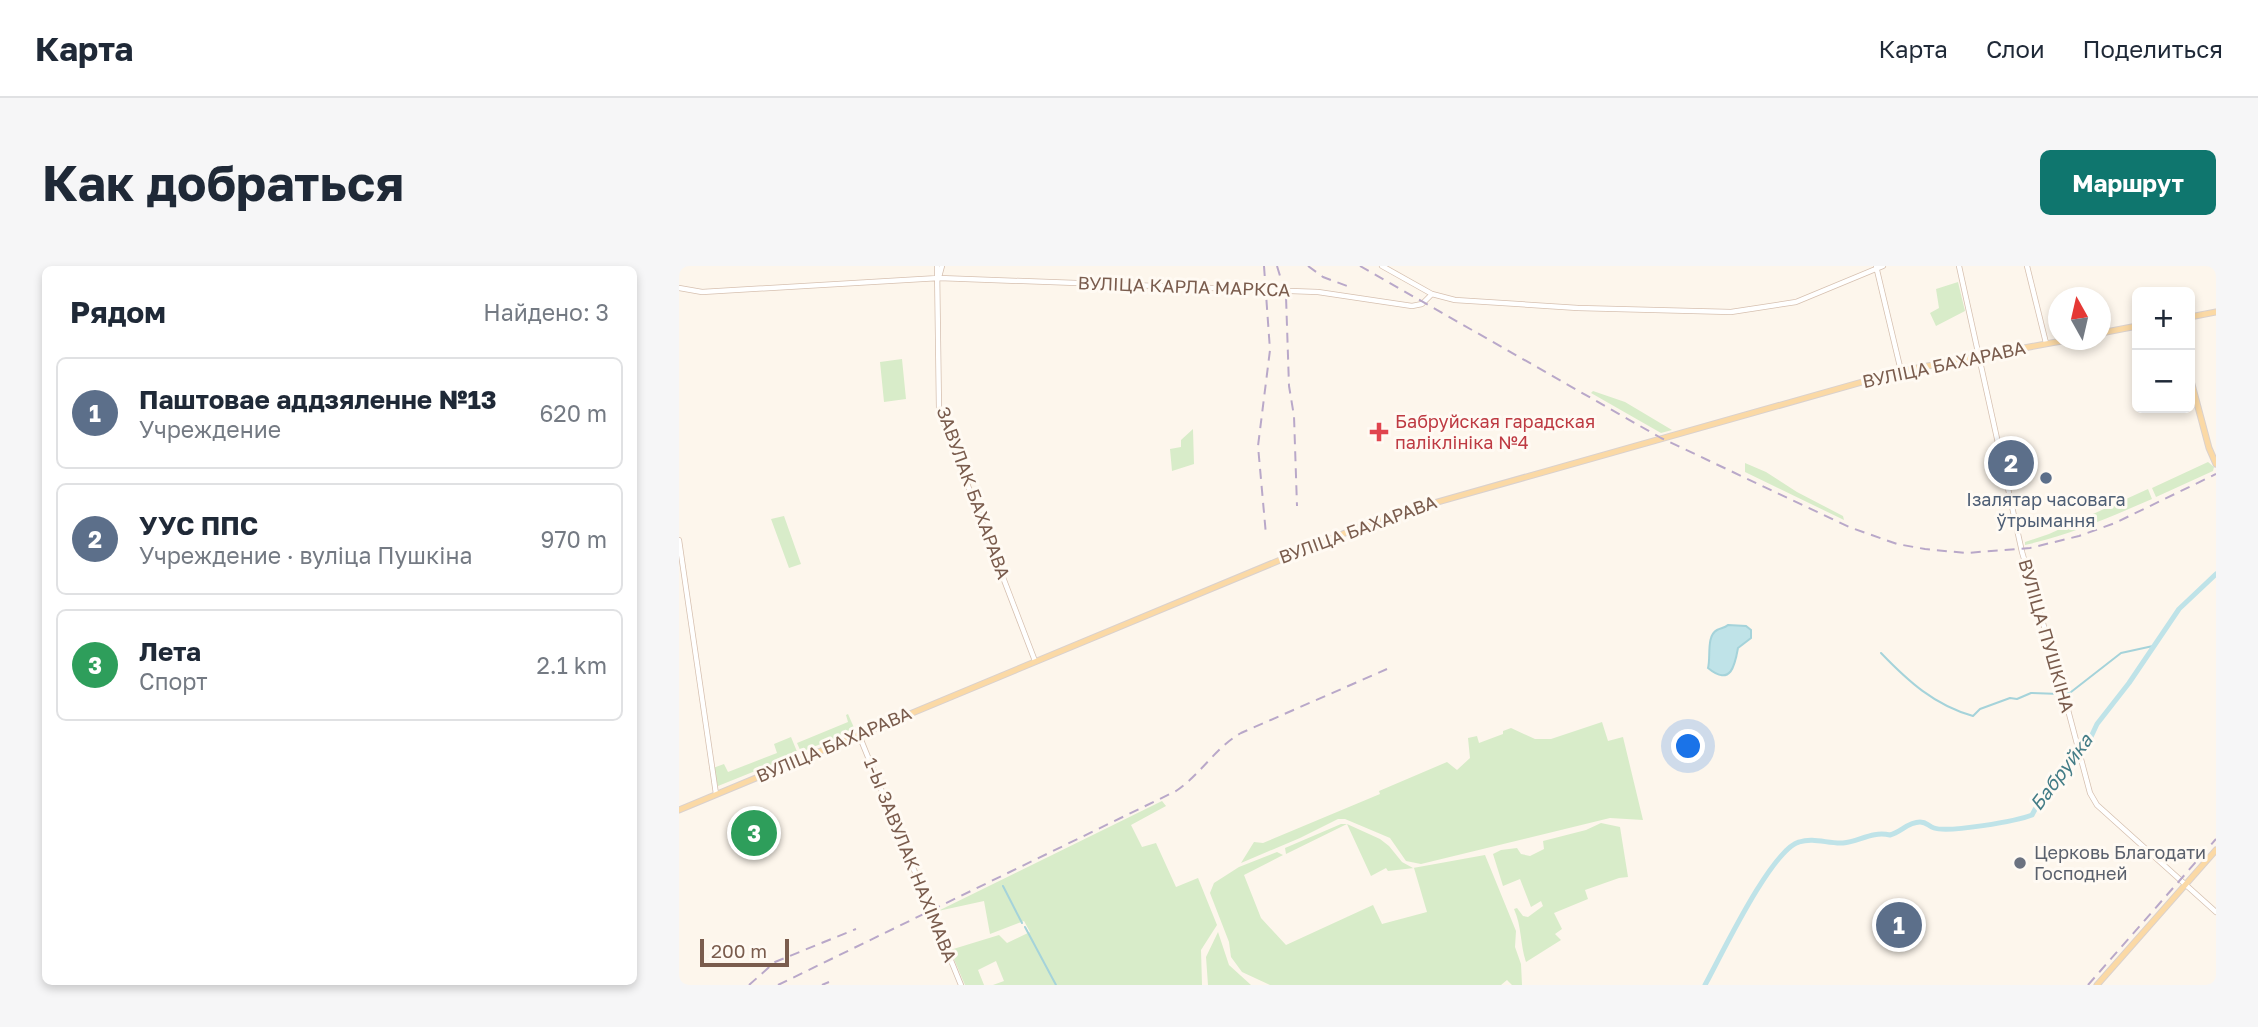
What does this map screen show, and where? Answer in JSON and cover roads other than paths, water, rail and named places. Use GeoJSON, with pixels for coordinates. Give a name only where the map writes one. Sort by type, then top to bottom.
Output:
{"type":"FeatureCollection","features":[{"type":"Feature","properties":{"kind":"main road","name":"ЗАВУЛАК БАХАРАВА"},"geometry":{"type":"LineString","coordinates":[[939,266],[939,410],[1035,661]]}},
{"type":"Feature","properties":{"kind":"main road"},"geometry":{"type":"LineString","coordinates":[[1382,266],[1431,294],[1469,302],[1731,312],[1796,302],[1879,267],[1901,371]]}},
{"type":"Feature","properties":{"kind":"main road","name":"ВУЛІЦА ПУШКІНА"},"geometry":{"type":"LineString","coordinates":[[1959,266],[2022,552],[2064,693],[2090,793],[2097,805],[2216,912]]}},
{"type":"Feature","properties":{"kind":"main road"},"geometry":{"type":"LineString","coordinates":[[2027,266],[2046,343]]}},
{"type":"Feature","properties":{"kind":"main road","name":"ВУЛІЦА КАРЛА МАРКСА"},"geometry":{"type":"LineString","coordinates":[[679,288],[702,292],[939,278],[1318,292],[1412,306],[1422,304],[1431,294]]}},
{"type":"Feature","properties":{"kind":"main road"},"geometry":{"type":"LineString","coordinates":[[2195,316],[2216,312]]}},
{"type":"Feature","properties":{"kind":"main road"},"geometry":{"type":"LineString","coordinates":[[2111,331],[2132,327]]}},
{"type":"Feature","properties":{"kind":"main road","name":"ВУЛІЦА БАХАРАВА"},"geometry":{"type":"LineString","coordinates":[[679,810],[1381,518],[1901,371],[2046,343]]}},
{"type":"Feature","properties":{"kind":"main road"},"geometry":{"type":"LineString","coordinates":[[2195,395],[2216,464]]}},
{"type":"Feature","properties":{"kind":"main road"},"geometry":{"type":"LineString","coordinates":[[679,540],[716,794]]}},
{"type":"Feature","properties":{"kind":"main road","name":"1-Ы ЗАВУЛАК НАХІМАВА"},"geometry":{"type":"LineString","coordinates":[[859,734],[961,985]]}},
{"type":"Feature","properties":{"kind":"main road"},"geometry":{"type":"LineString","coordinates":[[2097,985],[2216,850]]}},
{"type":"Feature","properties":{"kind":"water"},"geometry":{"type":"Polygon","coordinates":[[[1728,625],[1746,626],[1751,630],[1751,638],[1738,648],[1731,672],[1722,675],[1708,668],[1710,642],[1717,630],[1728,625]]]}},
{"type":"Feature","properties":{"kind":"waterway","name":"Бабруйка"},"geometry":{"type":"LineString","coordinates":[[1705,985],[1761,883],[1788,849],[1799,842],[1810,840],[1843,843],[1872,835],[1890,835],[1916,822],[1934,828],[1954,829],[2032,815],[2046,789],[2073,753],[2090,739],[2097,724],[2129,683],[2179,609],[2216,574]]}},
{"type":"Feature","properties":{"kind":"waterway"},"geometry":{"type":"LineString","coordinates":[[1881,653],[1934,699],[1973,716],[1980,709],[2010,698],[2017,699],[2031,693],[2071,692],[2121,653],[2153,646]]}},
{"type":"Feature","properties":{"kind":"waterway"},"geometry":{"type":"LineString","coordinates":[[1003,886],[1022,923]]}},
{"type":"Feature","properties":{"kind":"waterway"},"geometry":{"type":"LineString","coordinates":[[1025,927],[1056,985]]}},
{"type":"Feature","properties":{"kind":"railway"},"geometry":{"type":"LineString","coordinates":[[1264,266],[1270,350],[1258,446],[1266,535]]}},
{"type":"Feature","properties":{"kind":"railway"},"geometry":{"type":"LineString","coordinates":[[1277,266],[1286,296],[1297,506]]}},
{"type":"Feature","properties":{"kind":"railway"},"geometry":{"type":"LineString","coordinates":[[1308,266],[1323,277],[1347,286]]}},
{"type":"Feature","properties":{"kind":"railway"},"geometry":{"type":"LineString","coordinates":[[1360,266],[1661,438],[1849,527],[1897,544],[1966,553],[2030,548],[2079,536],[2115,523],[2216,474]]}},
{"type":"Feature","properties":{"kind":"railway"},"geometry":{"type":"LineString","coordinates":[[778,985],[1176,791],[1223,746],[1241,733],[1387,669]]}},
{"type":"Feature","properties":{"kind":"railway"},"geometry":{"type":"LineString","coordinates":[[2088,985],[2216,839]]}},
{"type":"Feature","properties":{"kind":"railway"},"geometry":{"type":"LineString","coordinates":[[749,985],[775,962],[856,929]]}},
{"type":"Feature","properties":{"kind":"railway"},"geometry":{"type":"LineString","coordinates":[[822,985],[829,982]]}},
{"type":"Feature","properties":{"kind":"place","name":"Бабруйская гарадская паліклініка №4"},"geometry":{"type":"Point","coordinates":[1379,432]}},
{"type":"Feature","properties":{"kind":"place","name":"УУС ППС"},"geometry":{"type":"Point","coordinates":[2011,463]}},
{"type":"Feature","properties":{"kind":"place","name":"Ізалятар часовага ўтрымання"},"geometry":{"type":"Point","coordinates":[2046,478]}},
{"type":"Feature","properties":{"kind":"place","name":"Лета"},"geometry":{"type":"Point","coordinates":[754,833]}},
{"type":"Feature","properties":{"kind":"place","name":"Церковь Благодати Господней"},"geometry":{"type":"Point","coordinates":[2020,863]}},
{"type":"Feature","properties":{"kind":"place","name":"Паштовае аддзяленне №13"},"geometry":{"type":"Point","coordinates":[1899,925]}}]}
